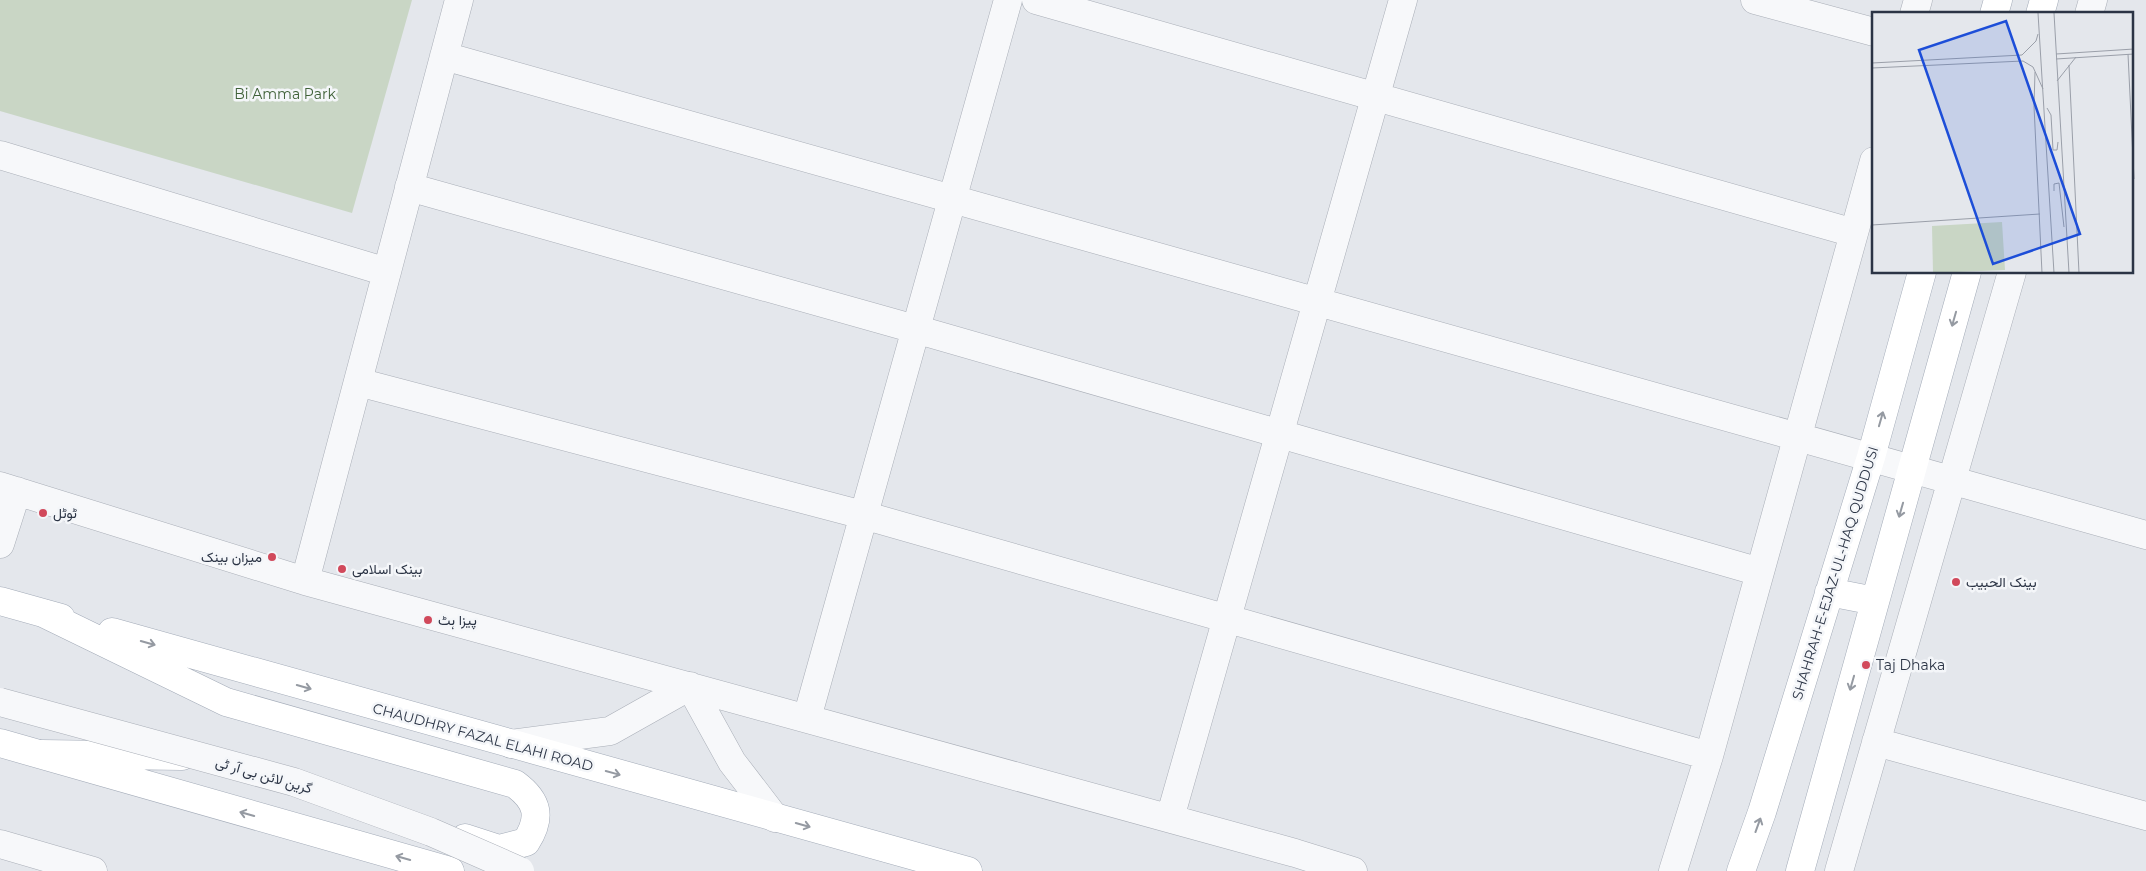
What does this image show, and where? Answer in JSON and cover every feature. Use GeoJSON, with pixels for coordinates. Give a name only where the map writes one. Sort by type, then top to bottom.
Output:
{"type":"FeatureCollection","features":[{"type":"Feature","properties":{"kind":"main road","name":"SHAHRAH-E-EJAZ-UL-HAQ QUDDUSI"},"geometry":{"type":"LineString","coordinates":[[1741,871],[1762,812],[1871,457],[1921,274]]}},
{"type":"Feature","properties":{"kind":"main road"},"geometry":{"type":"LineString","coordinates":[[1800,871],[1966,274]]}},
{"type":"Feature","properties":{"kind":"main road"},"geometry":{"type":"LineString","coordinates":[[1829,592],[1875,600]]}},
{"type":"Feature","properties":{"kind":"main road","name":"CHAUDHRY FAZAL ELAHI ROAD"},"geometry":{"type":"LineString","coordinates":[[0,600],[968,871]]}},
{"type":"Feature","properties":{"kind":"main road"},"geometry":{"type":"LineString","coordinates":[[41,754],[193,756],[499,849],[526,842],[535,820],[535,807],[528,794],[515,784],[226,702],[43,613]]}},
{"type":"Feature","properties":{"kind":"main road"},"geometry":{"type":"LineString","coordinates":[[0,743],[450,871]]}},
{"type":"Feature","properties":{"kind":"street"},"geometry":{"type":"LineString","coordinates":[[305,581],[459,0]]}},
{"type":"Feature","properties":{"kind":"street"},"geometry":{"type":"LineString","coordinates":[[807,718],[951,198],[1008,0]]}},
{"type":"Feature","properties":{"kind":"street"},"geometry":{"type":"LineString","coordinates":[[1036,0],[1854,233]]}},
{"type":"Feature","properties":{"kind":"street"},"geometry":{"type":"LineString","coordinates":[[1170,818],[1403,0]]}},
{"type":"Feature","properties":{"kind":"street"},"geometry":{"type":"LineString","coordinates":[[1755,0],[1872,31]]}},
{"type":"Feature","properties":{"kind":"street"},"geometry":{"type":"LineString","coordinates":[[444,56],[2146,535]]}},
{"type":"Feature","properties":{"kind":"street"},"geometry":{"type":"LineString","coordinates":[[0,155],[387,272]]}},
{"type":"Feature","properties":{"kind":"street"},"geometry":{"type":"LineString","coordinates":[[1673,871],[1709,756],[1872,168]]}},
{"type":"Feature","properties":{"kind":"street"},"geometry":{"type":"LineString","coordinates":[[409,187],[915,329],[1760,572]]}},
{"type":"Feature","properties":{"kind":"street"},"geometry":{"type":"LineString","coordinates":[[1839,871],[2011,274]]}},
{"type":"Feature","properties":{"kind":"street"},"geometry":{"type":"LineString","coordinates":[[358,382],[863,515],[1709,756]]}},
{"type":"Feature","properties":{"kind":"street"},"geometry":{"type":"LineString","coordinates":[[0,544],[8,489],[305,581],[1170,818],[1352,871]]}},
{"type":"Feature","properties":{"kind":"street"},"geometry":{"type":"LineString","coordinates":[[510,744],[610,731],[690,686]]}},
{"type":"Feature","properties":{"kind":"street"},"geometry":{"type":"LineString","coordinates":[[690,686],[732,762],[775,818]]}},
{"type":"Feature","properties":{"kind":"street","name":"گرین لائن بی آر ٹی"},"geometry":{"type":"LineString","coordinates":[[0,702],[294,782],[430,832],[520,871]]}},
{"type":"Feature","properties":{"kind":"street"},"geometry":{"type":"LineString","coordinates":[[1876,742],[2146,816]]}},
{"type":"Feature","properties":{"kind":"street"},"geometry":{"type":"LineString","coordinates":[[0,844],[93,871]]}},
{"type":"Feature","properties":{"kind":"green space","name":"Bi Amma Park"},"geometry":{"type":"Polygon","coordinates":[[[0,0],[412,0],[352,213],[0,111],[0,0]]]}},
{"type":"Feature","properties":{"kind":"place","name":"ٹوٹل"},"geometry":{"type":"Point","coordinates":[43,513]}},
{"type":"Feature","properties":{"kind":"place","name":"میزان بینک"},"geometry":{"type":"Point","coordinates":[272,557]}},
{"type":"Feature","properties":{"kind":"place","name":"بینک اسلامی"},"geometry":{"type":"Point","coordinates":[342,569]}},
{"type":"Feature","properties":{"kind":"place","name":"بينک الحبيب"},"geometry":{"type":"Point","coordinates":[1956,582]}},
{"type":"Feature","properties":{"kind":"place","name":"پیزا ہٹ"},"geometry":{"type":"Point","coordinates":[428,620]}},
{"type":"Feature","properties":{"kind":"place","name":"Taj Dhaka"},"geometry":{"type":"Point","coordinates":[1866,665]}}]}
